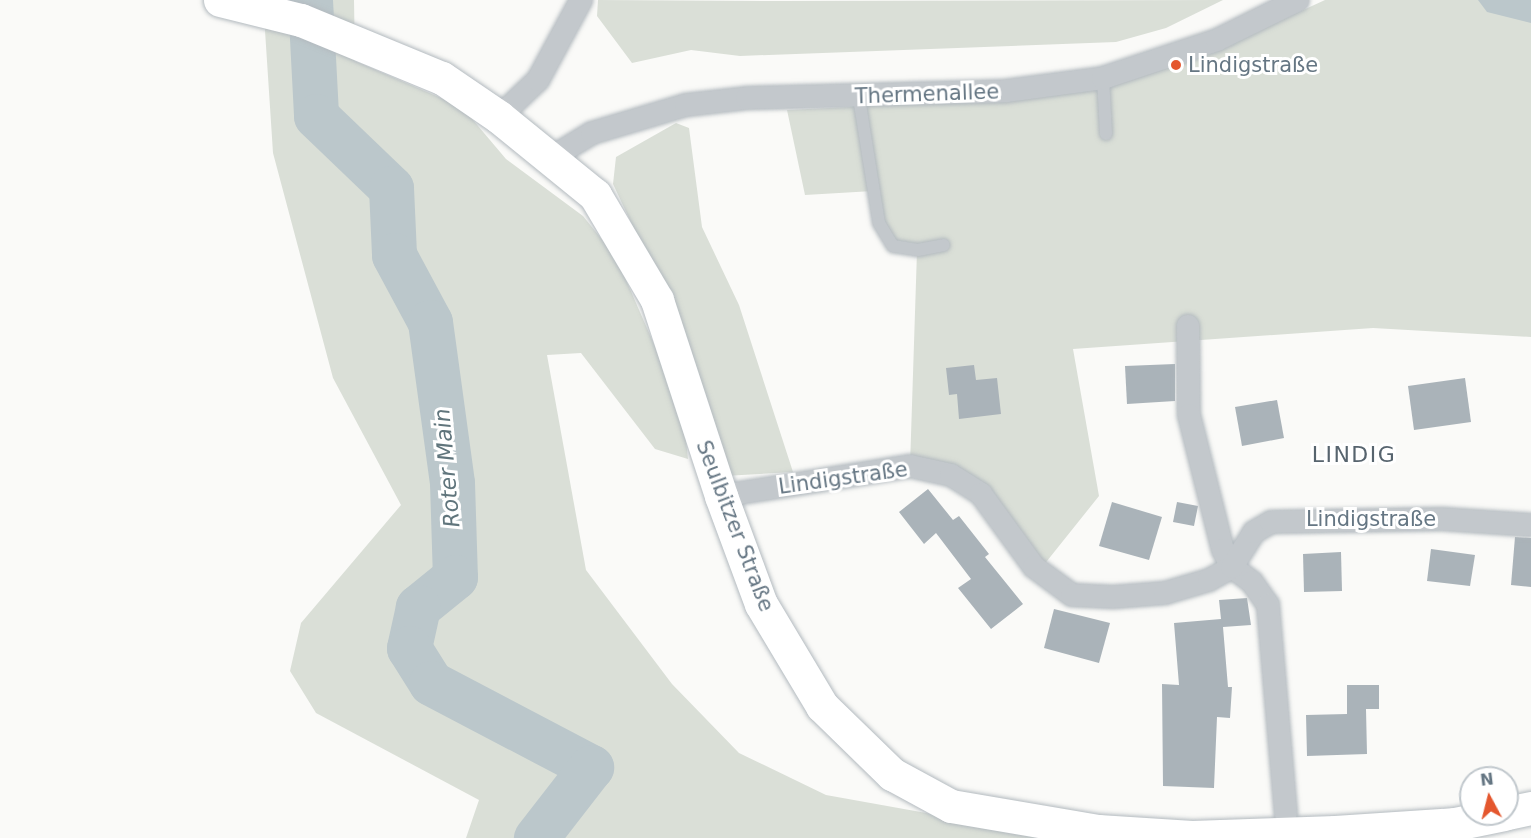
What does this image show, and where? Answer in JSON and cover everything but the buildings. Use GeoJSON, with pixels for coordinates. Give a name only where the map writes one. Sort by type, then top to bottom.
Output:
{"type":"FeatureCollection","features":[{"type":"Feature","properties":{"kind":"street"},"geometry":{"type":"LineString","coordinates":[[499,117],[538,81],[582,0]]}},
{"type":"Feature","properties":{"kind":"street","name":"Thermenallee"},"geometry":{"type":"LineString","coordinates":[[551,158],[592,133],[686,105],[747,98],[859,98],[1006,91],[1103,78],[1217,40],[1298,0]]}},
{"type":"Feature","properties":{"kind":"street","name":"Seulbitzer Straße"},"geometry":{"type":"LineString","coordinates":[[230,2],[301,20],[442,78],[499,117],[595,195],[657,300],[721,496],[761,604],[822,706],[892,774],[951,806],[1098,831],[1192,837],[1458,831]]}},
{"type":"Feature","properties":{"kind":"street"},"geometry":{"type":"LineString","coordinates":[[1188,326],[1189,415],[1224,550],[1232,567],[1252,582],[1268,605],[1286,813]]}},
{"type":"Feature","properties":{"kind":"street","name":"Lindigstraße"},"geometry":{"type":"LineString","coordinates":[[721,496],[910,466],[951,475],[981,494],[1034,567],[1072,595],[1113,597],[1165,593],[1209,580],[1232,567],[1254,532],[1271,522],[1290,519],[1443,519],[1531,525]]}},
{"type":"Feature","properties":{"kind":"lane"},"geometry":{"type":"LineString","coordinates":[[1103,78],[1106,134]]}},
{"type":"Feature","properties":{"kind":"lane"},"geometry":{"type":"LineString","coordinates":[[859,98],[879,223],[892,246],[918,250],[944,245]]}},
{"type":"Feature","properties":{"kind":"shaded area"},"geometry":{"type":"Polygon","coordinates":[[[263,0],[354,0],[355,61],[462,107],[506,159],[583,216],[616,257],[667,374],[685,431],[688,459],[655,449],[581,353],[547,355],[586,570],[672,684],[739,753],[826,795],[1065,838],[466,838],[479,800],[316,713],[290,671],[301,623],[401,505],[333,378],[273,153],[263,0]]]}},
{"type":"Feature","properties":{"kind":"shaded area"},"geometry":{"type":"Polygon","coordinates":[[[598,0],[1223,0],[1166,28],[1116,42],[740,56],[691,50],[632,63],[597,16],[598,0]]]}},
{"type":"Feature","properties":{"kind":"shaded area"},"geometry":{"type":"Polygon","coordinates":[[[1325,0],[1531,0],[1531,337],[1373,328],[1073,349],[1099,496],[1039,571],[981,494],[910,466],[917,251],[893,246],[873,191],[805,195],[787,110],[1017,99],[1135,78],[1194,60],[1325,0]]]}},
{"type":"Feature","properties":{"kind":"shaded area"},"geometry":{"type":"Polygon","coordinates":[[[1478,0],[1531,0],[1531,23],[1487,12],[1478,0]]]}},
{"type":"Feature","properties":{"kind":"shaded area"},"geometry":{"type":"Polygon","coordinates":[[[676,123],[689,128],[702,227],[739,305],[793,472],[724,476],[684,335],[613,184],[616,157],[676,123]]]}},
{"type":"Feature","properties":{"kind":"waterway","name":"Roter Main"},"geometry":{"type":"LineString","coordinates":[[310,0],[316,116],[391,188],[394,255],[430,322],[452,483],[455,577],[418,607],[409,648],[431,683],[591,767],[536,838]]}},
{"type":"Feature","properties":{"kind":"place","name":"Lindigstraße"},"geometry":{"type":"Point","coordinates":[1176,65]}},
{"type":"Feature","properties":{"kind":"district","name":"LINDIG"},"geometry":{"type":"Point","coordinates":[1354,455]}}]}
